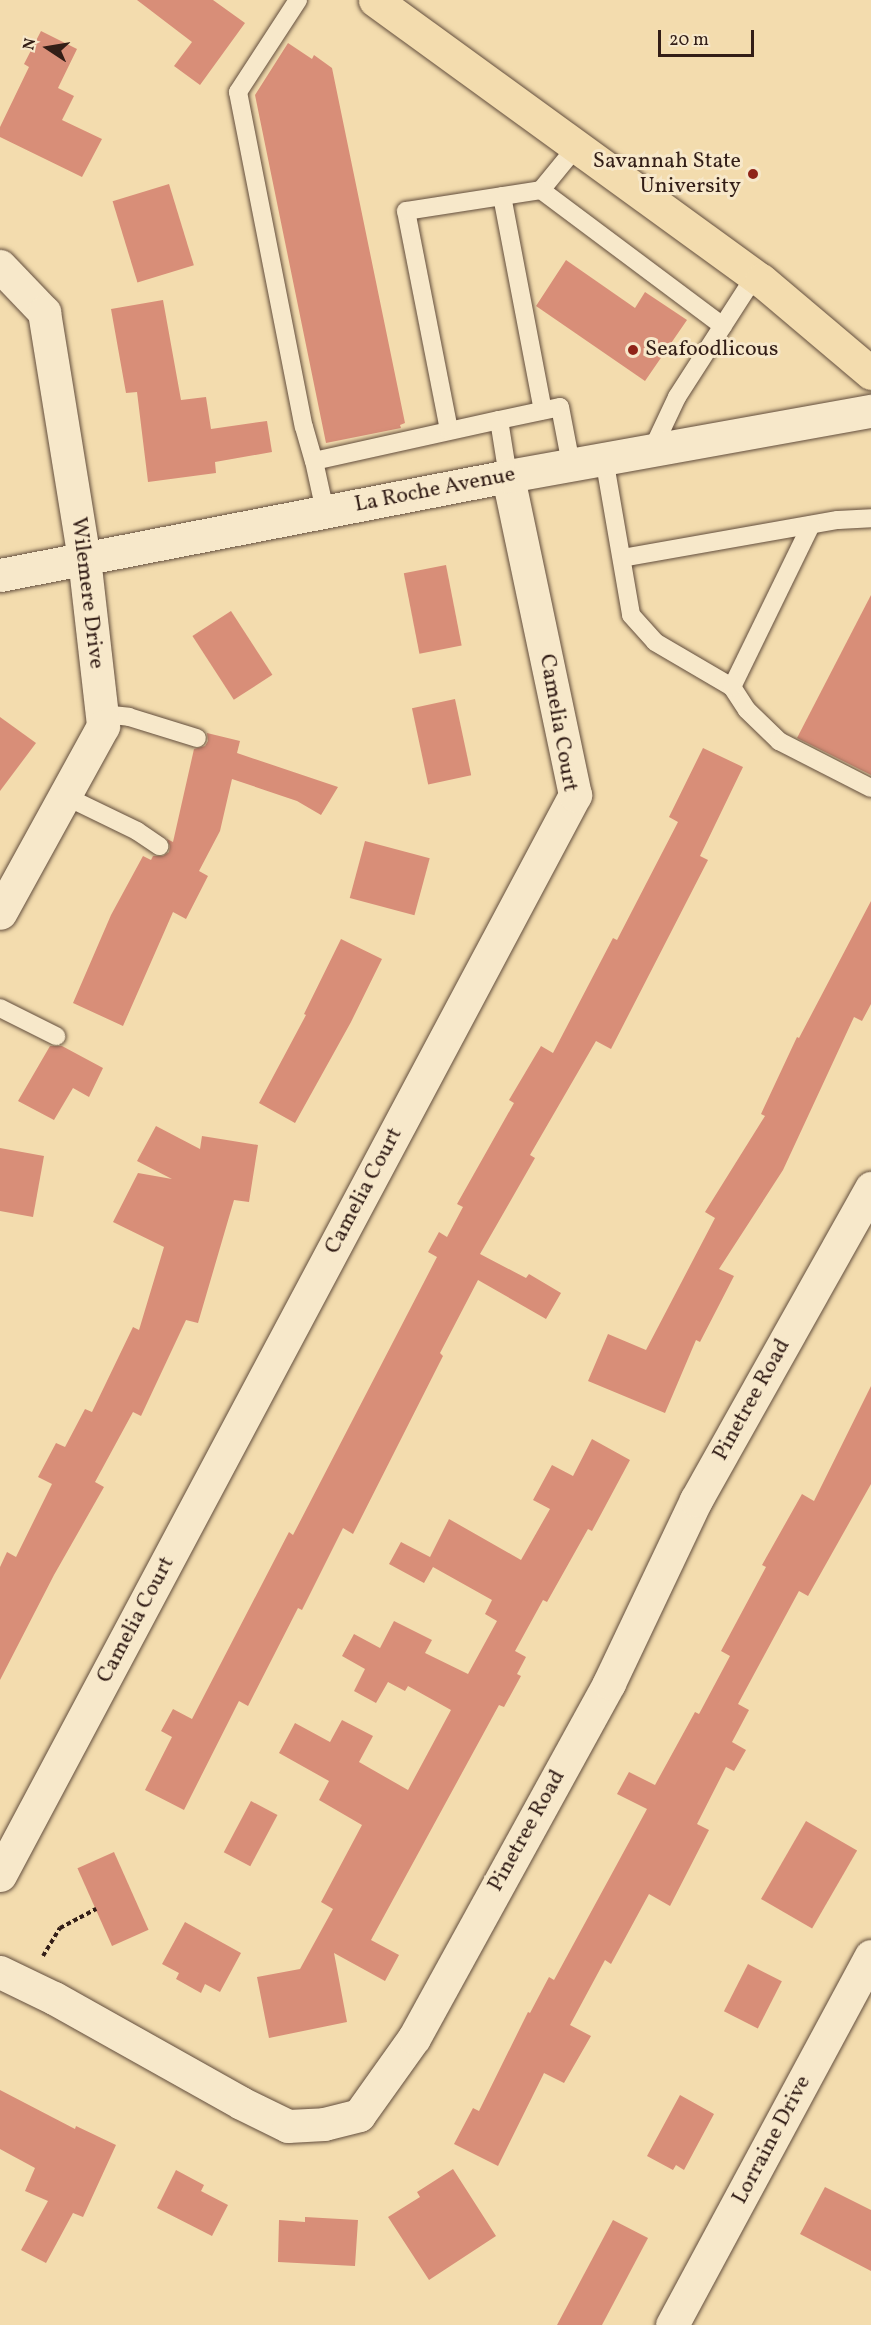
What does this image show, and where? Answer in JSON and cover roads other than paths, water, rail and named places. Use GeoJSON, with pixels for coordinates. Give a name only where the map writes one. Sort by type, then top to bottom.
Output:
{"type":"FeatureCollection","features":[{"type":"Feature","properties":{"kind":"main road"},"geometry":{"type":"LineString","coordinates":[[375,0],[755,276],[871,373]]}},
{"type":"Feature","properties":{"kind":"street","name":"Wilemere Drive"},"geometry":{"type":"LineString","coordinates":[[0,266],[44,312],[84,558],[104,726],[0,913]]}},
{"type":"Feature","properties":{"kind":"street","name":"La Roche Avenue"},"geometry":{"type":"LineString","coordinates":[[0,575],[571,464],[871,411]]}},
{"type":"Feature","properties":{"kind":"street","name":"Camelia Court"},"geometry":{"type":"LineString","coordinates":[[0,1875],[575,795],[508,476]]}},
{"type":"Feature","properties":{"kind":"street","name":"Pinetree Road"},"geometry":{"type":"LineString","coordinates":[[13,1979],[241,2103],[288,2126],[324,2124],[359,2115],[414,2038],[609,1683],[696,1500],[871,1189]]}},
{"type":"Feature","properties":{"kind":"street","name":"Lorraine Drive"},"geometry":{"type":"LineString","coordinates":[[672,2325],[871,1956]]}},
{"type":"Feature","properties":{"kind":"lane"},"geometry":{"type":"LineString","coordinates":[[298,0],[238,92],[304,427],[325,511]]}},
{"type":"Feature","properties":{"kind":"lane"},"geometry":{"type":"LineString","coordinates":[[449,430],[406,211],[541,190],[577,146]]}},
{"type":"Feature","properties":{"kind":"lane"},"geometry":{"type":"LineString","coordinates":[[541,190],[723,326]]}},
{"type":"Feature","properties":{"kind":"lane"},"geometry":{"type":"LineString","coordinates":[[502,196],[543,410]]}},
{"type":"Feature","properties":{"kind":"lane"},"geometry":{"type":"LineString","coordinates":[[652,450],[677,397],[755,276]]}},
{"type":"Feature","properties":{"kind":"lane"},"geometry":{"type":"LineString","coordinates":[[314,460],[560,407],[571,464]]}},
{"type":"Feature","properties":{"kind":"lane"},"geometry":{"type":"LineString","coordinates":[[499,420],[508,476]]}},
{"type":"Feature","properties":{"kind":"lane"},"geometry":{"type":"LineString","coordinates":[[604,458],[632,615],[655,642],[732,687],[747,710],[779,741],[871,789]]}},
{"type":"Feature","properties":{"kind":"lane"},"geometry":{"type":"LineString","coordinates":[[622,558],[812,525],[871,518]]}},
{"type":"Feature","properties":{"kind":"lane"},"geometry":{"type":"LineString","coordinates":[[732,687],[812,525]]}},
{"type":"Feature","properties":{"kind":"lane"},"geometry":{"type":"LineString","coordinates":[[102,714],[129,717],[197,738]]}},
{"type":"Feature","properties":{"kind":"lane"},"geometry":{"type":"LineString","coordinates":[[65,796],[137,831],[159,846]]}},
{"type":"Feature","properties":{"kind":"lane"},"geometry":{"type":"LineString","coordinates":[[0,1008],[56,1036]]}},
{"type":"Feature","properties":{"kind":"place","name":"Savannah State University"},"geometry":{"type":"Point","coordinates":[753,174]}},
{"type":"Feature","properties":{"kind":"place","name":"Seafoodlicous"},"geometry":{"type":"Point","coordinates":[633,350]}}]}
